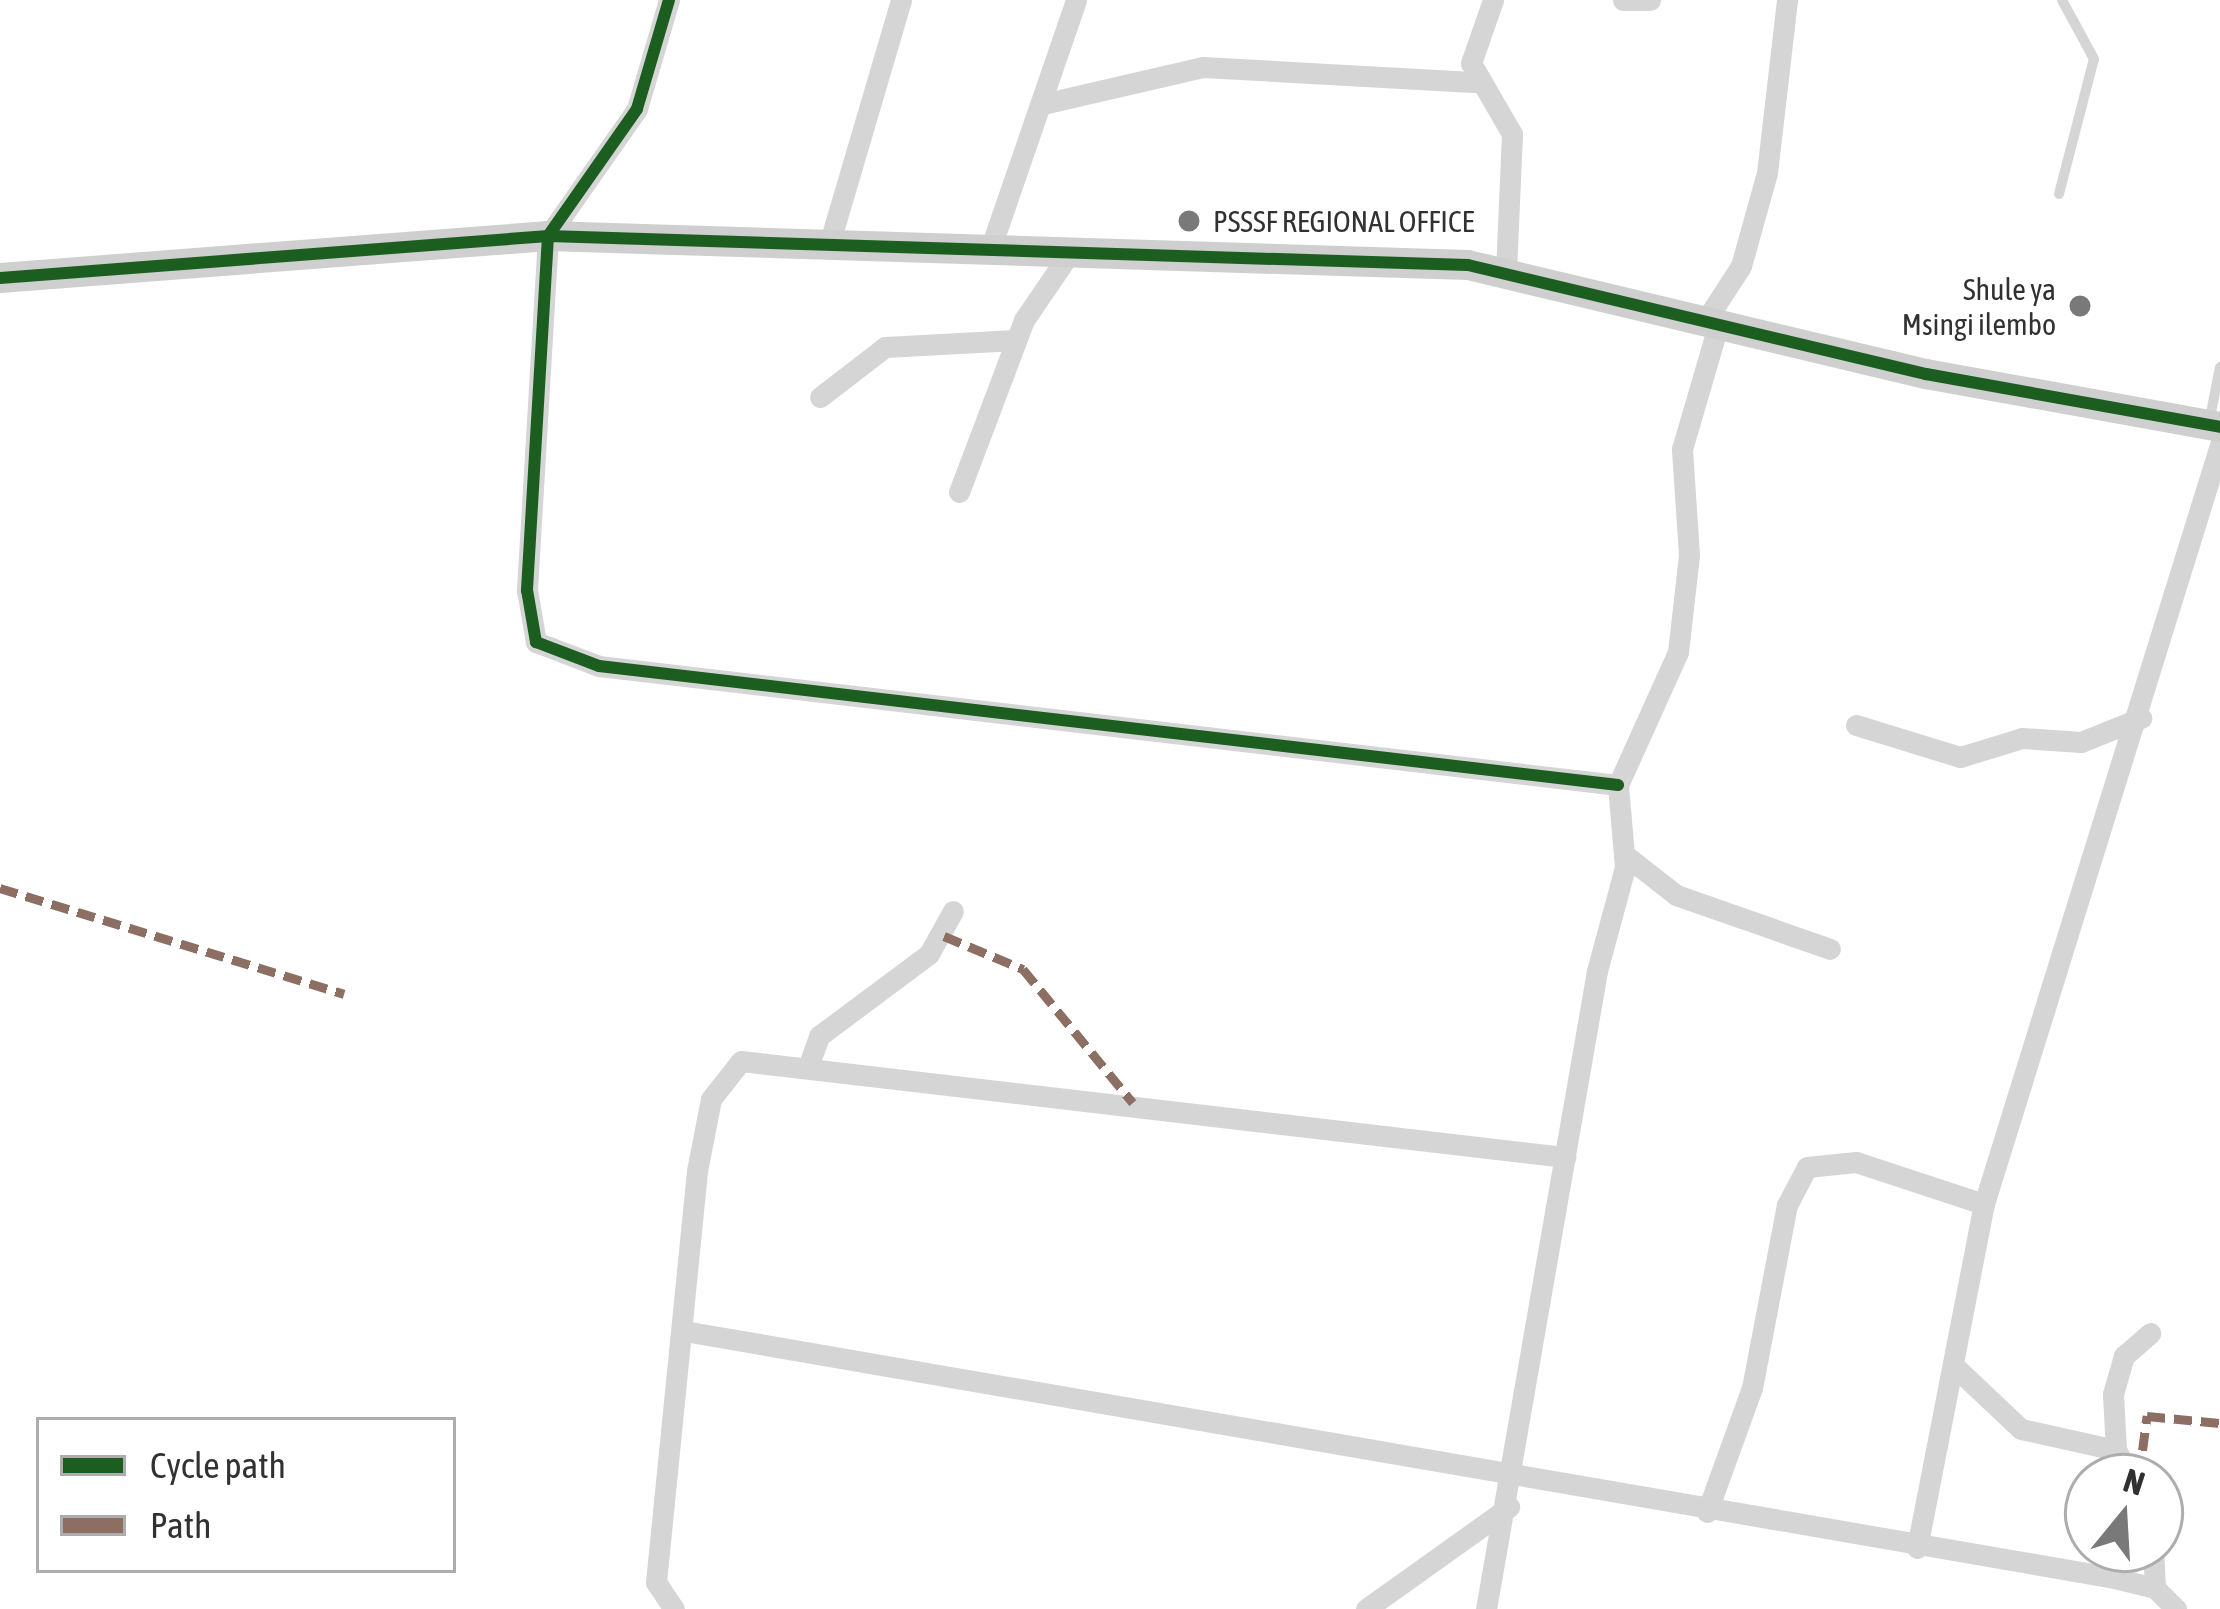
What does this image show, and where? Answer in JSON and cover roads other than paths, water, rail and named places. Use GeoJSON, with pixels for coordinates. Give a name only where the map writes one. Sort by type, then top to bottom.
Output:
{"type":"FeatureCollection","features":[{"type":"Feature","properties":{"kind":"street"},"geometry":{"type":"LineString","coordinates":[[669,0],[637,109],[548,236],[527,590],[536,642],[564,658],[1618,785]]}},
{"type":"Feature","properties":{"kind":"street"},"geometry":{"type":"LineString","coordinates":[[832,238],[901,0]]}},
{"type":"Feature","properties":{"kind":"street"},"geometry":{"type":"LineString","coordinates":[[991,247],[1047,103],[1076,0]]}},
{"type":"Feature","properties":{"kind":"street"},"geometry":{"type":"LineString","coordinates":[[1473,82],[1493,0]]}},
{"type":"Feature","properties":{"kind":"street"},"geometry":{"type":"LineString","coordinates":[[1623,0],[1650,0]]}},
{"type":"Feature","properties":{"kind":"street"},"geometry":{"type":"LineString","coordinates":[[1486,1609],[1517,1474],[1565,1157],[1625,855],[1618,785],[1678,652],[1688,555],[1682,449],[1711,324],[1741,266],[1767,172],[1787,0]]}},
{"type":"Feature","properties":{"kind":"street"},"geometry":{"type":"LineString","coordinates":[[1047,103],[1203,68],[1473,82]]}},
{"type":"Feature","properties":{"kind":"street"},"geometry":{"type":"LineString","coordinates":[[1473,82],[1512,134],[1506,272]]}},
{"type":"Feature","properties":{"kind":"street"},"geometry":{"type":"LineString","coordinates":[[0,278],[548,236],[832,238],[991,247],[1066,257],[1330,256],[1506,272],[1711,324],[2216,433],[2141,718],[1984,1204],[1917,1548]]}},
{"type":"Feature","properties":{"kind":"street"},"geometry":{"type":"LineString","coordinates":[[958,492],[1016,340],[1066,257]]}},
{"type":"Feature","properties":{"kind":"street"},"geometry":{"type":"LineString","coordinates":[[820,397],[885,346],[1016,340]]}},
{"type":"Feature","properties":{"kind":"street"},"geometry":{"type":"LineString","coordinates":[[1856,725],[1960,757],[2022,738],[2080,742],[2141,718]]}},
{"type":"Feature","properties":{"kind":"street"},"geometry":{"type":"LineString","coordinates":[[1625,855],[1676,895],[1830,950]]}},
{"type":"Feature","properties":{"kind":"street"},"geometry":{"type":"LineString","coordinates":[[809,1064],[819,1036],[929,954],[953,911]]}},
{"type":"Feature","properties":{"kind":"street"},"geometry":{"type":"LineString","coordinates":[[674,1609],[656,1582],[701,1135],[719,1081],[750,1058],[1565,1157]]}},
{"type":"Feature","properties":{"kind":"street"},"geometry":{"type":"LineString","coordinates":[[1707,1512],[1752,1388],[1787,1205],[1807,1167],[1856,1162],[1984,1204]]}},
{"type":"Feature","properties":{"kind":"street"},"geometry":{"type":"LineString","coordinates":[[684,1331],[2155,1588],[2176,1609]]}},
{"type":"Feature","properties":{"kind":"street"},"geometry":{"type":"LineString","coordinates":[[2118,1453],[2117,1372],[2150,1333]]}},
{"type":"Feature","properties":{"kind":"street"},"geometry":{"type":"LineString","coordinates":[[1953,1365],[2021,1429],[2116,1450]]}},
{"type":"Feature","properties":{"kind":"street"},"geometry":{"type":"LineString","coordinates":[[1366,1609],[1509,1508]]}},
{"type":"Feature","properties":{"kind":"street"},"geometry":{"type":"LineString","coordinates":[[2154,1573],[2155,1588]]}},
{"type":"Feature","properties":{"kind":"lane"},"geometry":{"type":"LineString","coordinates":[[2059,194],[2094,59],[2062,0]]}},
{"type":"Feature","properties":{"kind":"lane"},"geometry":{"type":"LineString","coordinates":[[2216,433],[2220,367]]}},
{"type":"Feature","properties":{"kind":"place","name":"PSSSF REGIONAL OFFICE"},"geometry":{"type":"Point","coordinates":[1189,221]}},
{"type":"Feature","properties":{"kind":"place","name":"Shule ya Msingi ilembo"},"geometry":{"type":"Point","coordinates":[2080,306]}}]}
